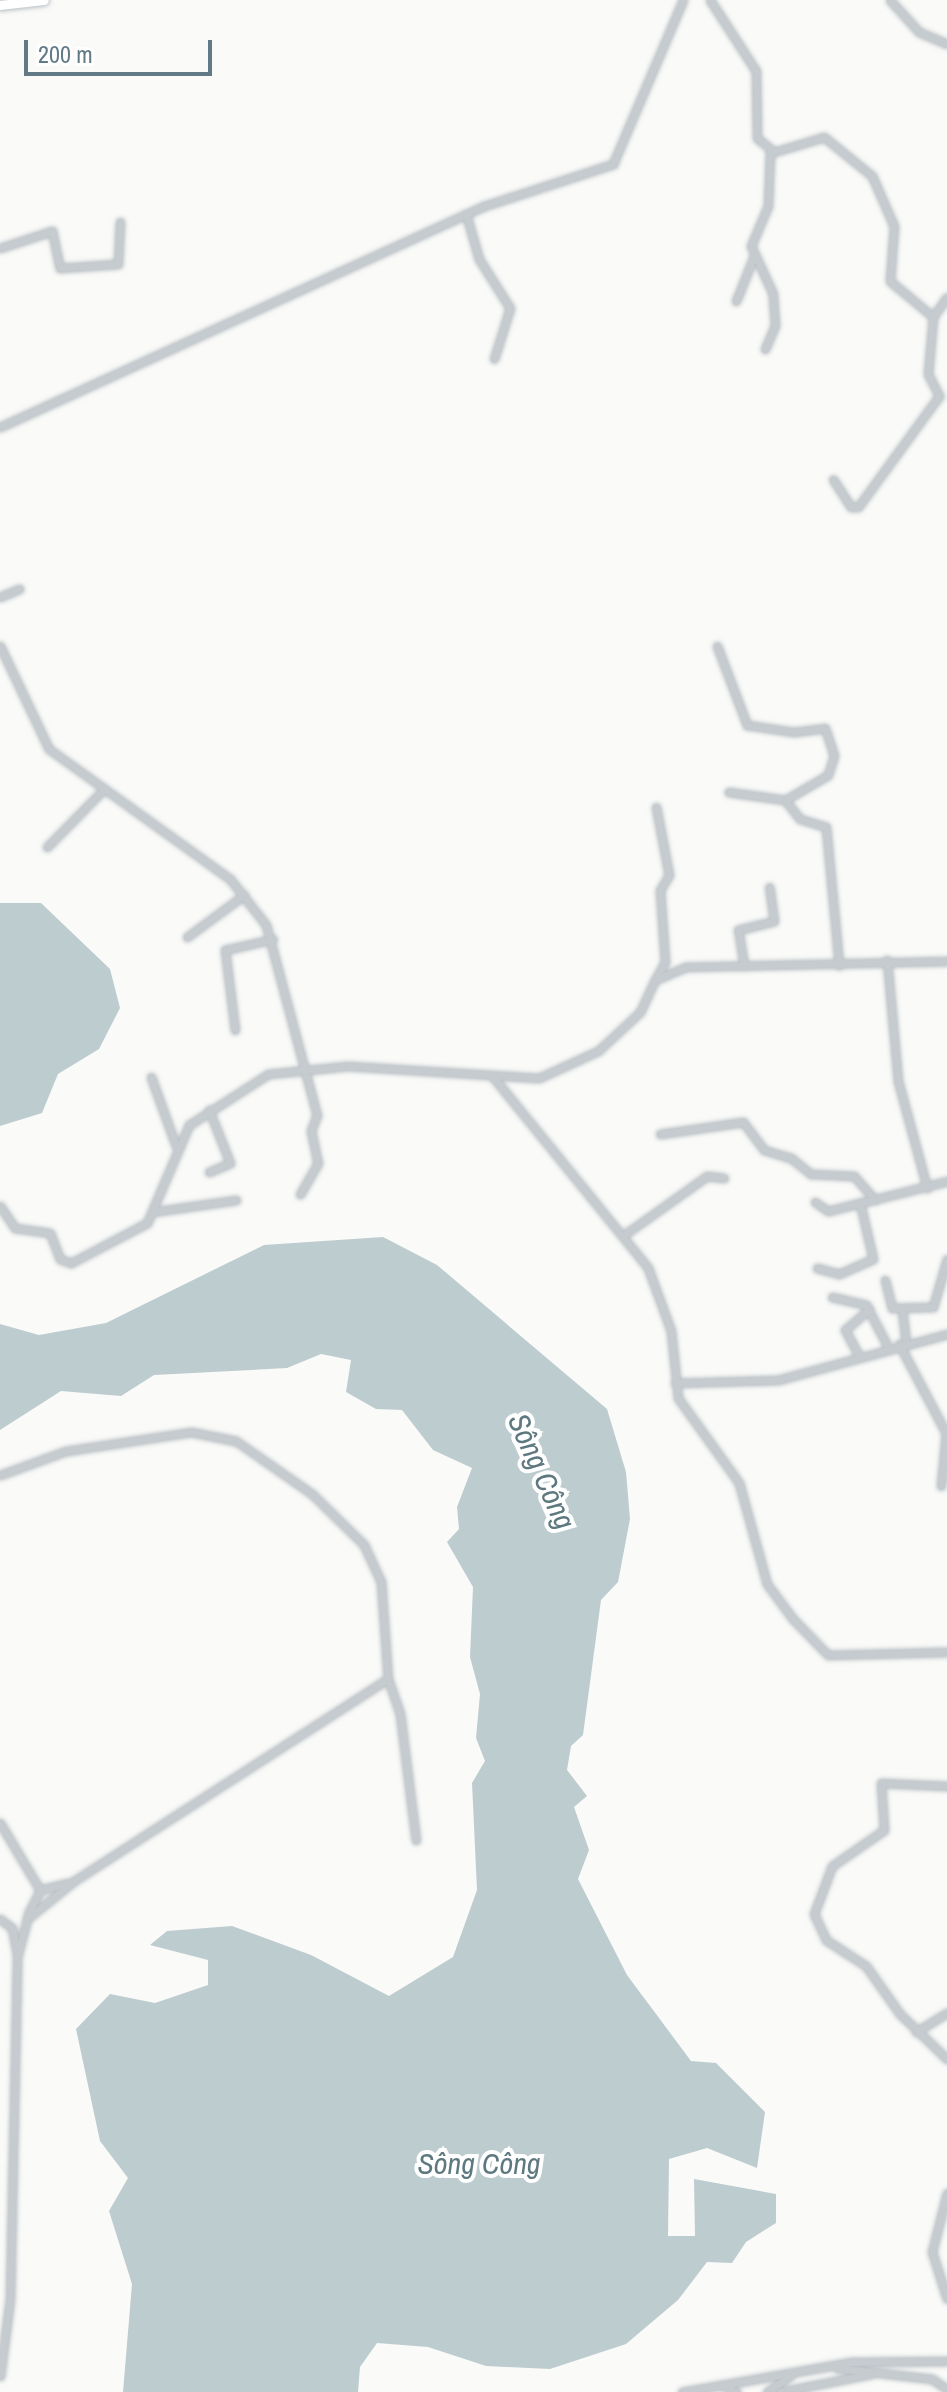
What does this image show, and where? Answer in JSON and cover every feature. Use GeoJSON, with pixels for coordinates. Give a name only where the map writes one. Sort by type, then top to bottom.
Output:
{"type":"FeatureCollection","features":[{"type":"Feature","properties":{"kind":"main road"},"geometry":{"type":"LineString","coordinates":[[0,5],[44,0]]}},
{"type":"Feature","properties":{"kind":"street"},"geometry":{"type":"LineString","coordinates":[[0,427],[466,214],[613,164],[683,0]]}},
{"type":"Feature","properties":{"kind":"street"},"geometry":{"type":"LineString","coordinates":[[710,0],[756,71],[755,134],[770,151],[769,196],[754,254],[736,301]]}},
{"type":"Feature","properties":{"kind":"street"},"geometry":{"type":"LineString","coordinates":[[890,0],[919,32],[947,44]]}},
{"type":"Feature","properties":{"kind":"street"},"geometry":{"type":"LineString","coordinates":[[770,151],[819,135],[872,176],[894,226],[890,281],[933,317]]}},
{"type":"Feature","properties":{"kind":"street"},"geometry":{"type":"LineString","coordinates":[[466,214],[479,259],[510,308],[494,359]]}},
{"type":"Feature","properties":{"kind":"street"},"geometry":{"type":"LineString","coordinates":[[0,248],[52,231],[60,268],[118,264],[120,222]]}},
{"type":"Feature","properties":{"kind":"street"},"geometry":{"type":"LineString","coordinates":[[754,254],[773,294],[775,325],[765,349]]}},
{"type":"Feature","properties":{"kind":"street"},"geometry":{"type":"LineString","coordinates":[[833,479],[851,507],[858,507],[939,396],[928,374],[933,317],[947,297]]}},
{"type":"Feature","properties":{"kind":"street"},"geometry":{"type":"LineString","coordinates":[[0,597],[19,589]]}},
{"type":"Feature","properties":{"kind":"street"},"geometry":{"type":"LineString","coordinates":[[0,646],[49,749],[101,792],[244,895],[273,939],[317,1115],[311,1131],[318,1163],[300,1194]]}},
{"type":"Feature","properties":{"kind":"street"},"geometry":{"type":"LineString","coordinates":[[717,646],[747,725],[828,731],[830,772],[785,800],[729,792]]}},
{"type":"Feature","properties":{"kind":"street"},"geometry":{"type":"LineString","coordinates":[[0,669],[10,664]]}},
{"type":"Feature","properties":{"kind":"street"},"geometry":{"type":"LineString","coordinates":[[47,847],[101,792]]}},
{"type":"Feature","properties":{"kind":"street"},"geometry":{"type":"LineString","coordinates":[[785,800],[800,819],[826,827],[839,965]]}},
{"type":"Feature","properties":{"kind":"street"},"geometry":{"type":"LineString","coordinates":[[0,1206],[15,1228],[50,1233],[60,1259],[71,1263],[142,1227],[152,1212],[176,1146],[209,1110],[259,1078],[303,1068],[539,1078],[592,1056],[640,1012],[665,962],[660,890],[669,875],[656,807]]}},
{"type":"Feature","properties":{"kind":"street"},"geometry":{"type":"LineString","coordinates":[[744,966],[738,930],[774,921],[769,887]]}},
{"type":"Feature","properties":{"kind":"street"},"geometry":{"type":"LineString","coordinates":[[187,937],[244,895]]}},
{"type":"Feature","properties":{"kind":"street"},"geometry":{"type":"LineString","coordinates":[[235,1030],[226,948],[273,939]]}},
{"type":"Feature","properties":{"kind":"street"},"geometry":{"type":"LineString","coordinates":[[887,960],[898,1081],[927,1188]]}},
{"type":"Feature","properties":{"kind":"street"},"geometry":{"type":"LineString","coordinates":[[655,980],[693,965],[947,961]]}},
{"type":"Feature","properties":{"kind":"street"},"geometry":{"type":"LineString","coordinates":[[151,1077],[176,1146]]}},
{"type":"Feature","properties":{"kind":"street"},"geometry":{"type":"LineString","coordinates":[[493,1077],[624,1235],[660,1292],[675,1383],[685,1414],[739,1483],[771,1590],[825,1653],[947,1652]]}},
{"type":"Feature","properties":{"kind":"street"},"geometry":{"type":"LineString","coordinates":[[209,1110],[230,1163],[209,1172]]}},
{"type":"Feature","properties":{"kind":"street"},"geometry":{"type":"LineString","coordinates":[[660,1134],[743,1122],[764,1150],[811,1174],[854,1176],[875,1200]]}},
{"type":"Feature","properties":{"kind":"street"},"geometry":{"type":"LineString","coordinates":[[624,1235],[707,1176],[724,1178]]}},
{"type":"Feature","properties":{"kind":"street"},"geometry":{"type":"LineString","coordinates":[[815,1202],[828,1211],[947,1181]]}},
{"type":"Feature","properties":{"kind":"street"},"geometry":{"type":"LineString","coordinates":[[152,1212],[236,1200]]}},
{"type":"Feature","properties":{"kind":"street"},"geometry":{"type":"LineString","coordinates":[[817,1268],[839,1274],[873,1259],[860,1203]]}},
{"type":"Feature","properties":{"kind":"street"},"geometry":{"type":"LineString","coordinates":[[885,1280],[887,1305],[902,1310],[933,1307],[947,1259]]}},
{"type":"Feature","properties":{"kind":"street"},"geometry":{"type":"LineString","coordinates":[[832,1297],[869,1309],[888,1347]]}},
{"type":"Feature","properties":{"kind":"street"},"geometry":{"type":"LineString","coordinates":[[859,1356],[845,1330],[869,1309]]}},
{"type":"Feature","properties":{"kind":"street"},"geometry":{"type":"LineString","coordinates":[[902,1310],[903,1343],[946,1433],[941,1486]]}},
{"type":"Feature","properties":{"kind":"street"},"geometry":{"type":"LineString","coordinates":[[675,1383],[778,1380],[888,1347],[947,1334]]}},
{"type":"Feature","properties":{"kind":"street"},"geometry":{"type":"LineString","coordinates":[[0,1475],[66,1451],[164,1433],[214,1435],[247,1446],[312,1494],[364,1545],[381,1582],[388,1679],[400,1714],[416,1840]]}},
{"type":"Feature","properties":{"kind":"street"},"geometry":{"type":"LineString","coordinates":[[25,1926],[74,1881],[388,1679]]}},
{"type":"Feature","properties":{"kind":"street"},"geometry":{"type":"LineString","coordinates":[[947,1786],[881,1783],[884,1830],[832,1866],[815,1900],[826,1940],[866,1966],[916,2032],[947,2059]]}},
{"type":"Feature","properties":{"kind":"street"},"geometry":{"type":"LineString","coordinates":[[0,1823],[40,1890]]}},
{"type":"Feature","properties":{"kind":"street"},"geometry":{"type":"LineString","coordinates":[[40,1890],[74,1881]]}},
{"type":"Feature","properties":{"kind":"street"},"geometry":{"type":"LineString","coordinates":[[17,1957],[25,1926],[40,1890]]}},
{"type":"Feature","properties":{"kind":"street"},"geometry":{"type":"LineString","coordinates":[[0,1919],[12,1928],[17,1957],[10,2299],[0,2376]]}},
{"type":"Feature","properties":{"kind":"street"},"geometry":{"type":"LineString","coordinates":[[916,2032],[947,2013]]}},
{"type":"Feature","properties":{"kind":"street"},"geometry":{"type":"LineString","coordinates":[[947,2193],[932,2243],[947,2299]]}},
{"type":"Feature","properties":{"kind":"street"},"geometry":{"type":"LineString","coordinates":[[682,2392],[830,2367],[947,2361]]}},
{"type":"Feature","properties":{"kind":"street"},"geometry":{"type":"LineString","coordinates":[[830,2367],[945,2383]]}},
{"type":"Feature","properties":{"kind":"street"},"geometry":{"type":"LineString","coordinates":[[767,2392],[793,2373]]}},
{"type":"Feature","properties":{"kind":"street"},"geometry":{"type":"LineString","coordinates":[[780,2392],[878,2373]]}},
{"type":"Feature","properties":{"kind":"street"},"geometry":{"type":"LineString","coordinates":[[719,2384],[736,2392]]}},
{"type":"Feature","properties":{"kind":"water"},"geometry":{"type":"Polygon","coordinates":[[[0,903],[41,903],[110,969],[120,1008],[99,1049],[58,1074],[42,1113],[0,1126],[0,903]]]}},
{"type":"Feature","properties":{"kind":"water","name":"Sông Công"},"geometry":{"type":"Polygon","coordinates":[[[383,1237],[437,1265],[607,1409],[626,1472],[630,1519],[618,1582],[601,1600],[583,1735],[571,1746],[567,1770],[587,1796],[574,1807],[589,1850],[578,1879],[627,1975],[691,2061],[716,2063],[765,2112],[757,2168],[707,2148],[669,2159],[668,2236],[695,2236],[694,2179],[776,2194],[776,2223],[746,2242],[732,2263],[707,2262],[678,2300],[626,2344],[550,2369],[486,2366],[428,2347],[377,2343],[360,2367],[358,2392],[123,2392],[132,2284],[109,2211],[128,2178],[100,2141],[76,2029],[110,1994],[155,2003],[208,1985],[208,1960],[150,1945],[167,1931],[232,1926],[311,1955],[389,1996],[453,1957],[477,1890],[472,1783],[485,1761],[476,1738],[480,1694],[470,1657],[473,1587],[447,1542],[459,1529],[457,1507],[472,1468],[433,1450],[402,1410],[376,1409],[346,1392],[351,1360],[321,1354],[287,1368],[154,1375],[121,1396],[61,1391],[0,1430],[0,1324],[39,1335],[106,1323],[264,1245],[383,1237]]]}}]}
